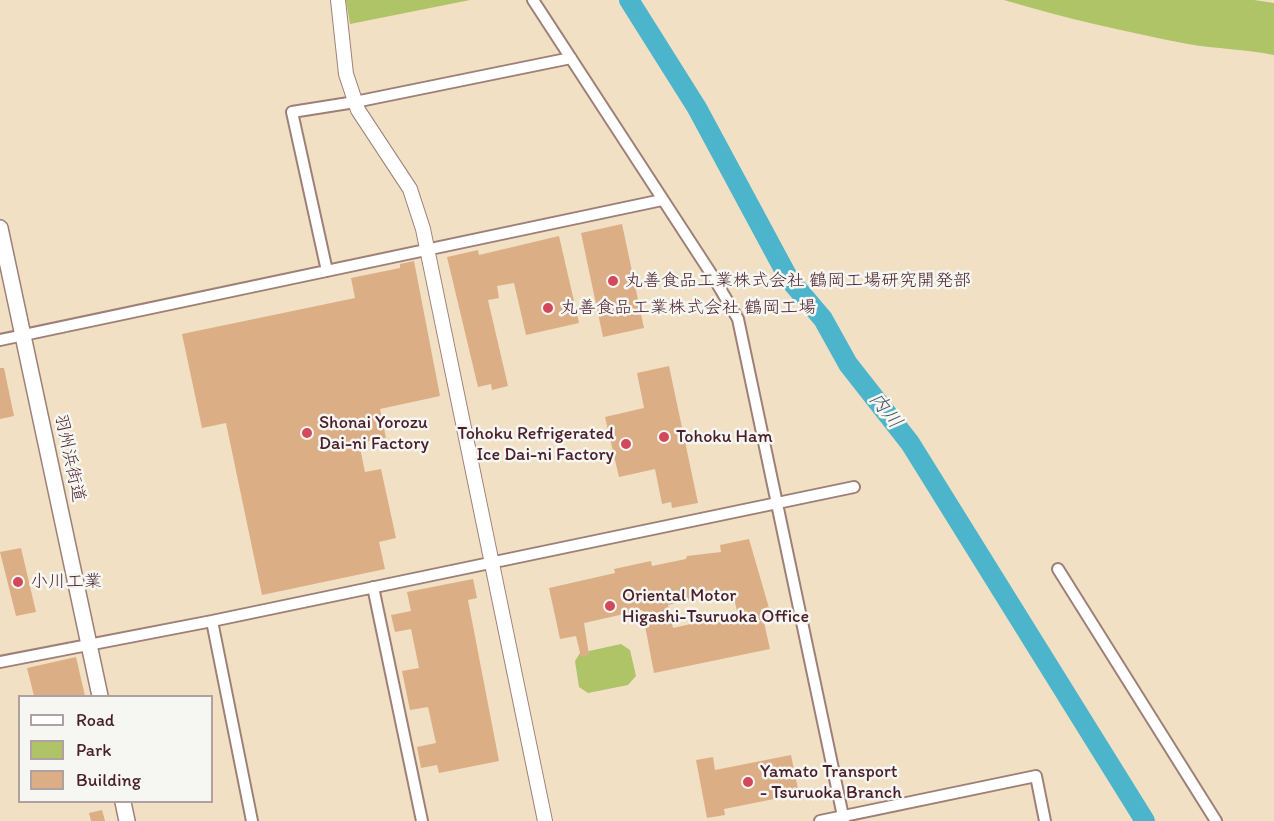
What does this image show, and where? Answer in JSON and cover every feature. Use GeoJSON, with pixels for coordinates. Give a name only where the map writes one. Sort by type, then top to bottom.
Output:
{"type":"FeatureCollection","features":[{"type":"Feature","properties":{"kind":"main road","name":"羽州浜街道"},"geometry":{"type":"LineString","coordinates":[[0,228],[100,695]]}},
{"type":"Feature","properties":{"kind":"main road"},"geometry":{"type":"LineString","coordinates":[[123,803],[127,821]]}},
{"type":"Feature","properties":{"kind":"street"},"geometry":{"type":"LineString","coordinates":[[338,0],[346,74],[355,102],[366,125],[410,189],[427,250],[545,821]]}},
{"type":"Feature","properties":{"kind":"street"},"geometry":{"type":"LineString","coordinates":[[533,0],[712,275],[738,319],[843,819]]}},
{"type":"Feature","properties":{"kind":"street"},"geometry":{"type":"LineString","coordinates":[[327,271],[292,112],[355,102],[571,58]]}},
{"type":"Feature","properties":{"kind":"street"},"geometry":{"type":"LineString","coordinates":[[0,340],[662,200]]}},
{"type":"Feature","properties":{"kind":"street"},"geometry":{"type":"LineString","coordinates":[[0,662],[212,621],[854,487]]}},
{"type":"Feature","properties":{"kind":"street"},"geometry":{"type":"LineString","coordinates":[[1058,569],[1215,821]]}},
{"type":"Feature","properties":{"kind":"street"},"geometry":{"type":"LineString","coordinates":[[373,587],[422,821]]}},
{"type":"Feature","properties":{"kind":"street"},"geometry":{"type":"LineString","coordinates":[[212,621],[252,821]]}},
{"type":"Feature","properties":{"kind":"street"},"geometry":{"type":"LineString","coordinates":[[820,821],[843,819],[1036,776],[1045,821]]}},
{"type":"Feature","properties":{"kind":"green space"},"geometry":{"type":"Polygon","coordinates":[[[346,0],[470,0],[350,24],[346,0]]]}},
{"type":"Feature","properties":{"kind":"green space"},"geometry":{"type":"Polygon","coordinates":[[[1004,0],[1254,0],[1274,3],[1274,55],[1199,46],[1118,30],[1004,0]]]}},
{"type":"Feature","properties":{"kind":"green space"},"geometry":{"type":"Polygon","coordinates":[[[621,644],[630,650],[636,676],[628,685],[588,693],[579,687],[575,661],[580,653],[621,644]]]}},
{"type":"Feature","properties":{"kind":"building","name":"丸善食品工業株式会社 鶴岡工場研究開発部"},"geometry":{"type":"Polygon","coordinates":[[[622,224],[644,328],[603,337],[581,233],[622,224]]]}},
{"type":"Feature","properties":{"kind":"building","name":"丸善食品工業株式会社 鶴岡工場"},"geometry":{"type":"Polygon","coordinates":[[[559,236],[579,323],[526,335],[514,283],[497,286],[499,298],[488,300],[508,386],[492,390],[491,384],[478,387],[447,257],[478,250],[479,255],[559,236]]]}},
{"type":"Feature","properties":{"kind":"building","name":"Shonai Yorozu Dai-ni Factory"},"geometry":{"type":"Polygon","coordinates":[[[414,261],[440,396],[380,409],[386,438],[359,443],[365,472],[381,469],[396,538],[379,542],[385,569],[262,595],[226,423],[202,428],[182,334],[355,298],[351,278],[400,268],[400,264],[414,261]]]}},
{"type":"Feature","properties":{"kind":"building","name":"Tohoku Ham"},"geometry":{"type":"Polygon","coordinates":[[[669,366],[698,503],[672,508],[671,502],[662,504],[655,469],[619,477],[605,417],[644,408],[637,373],[669,366]]]}},
{"type":"Feature","properties":{"kind":"building"},"geometry":{"type":"Polygon","coordinates":[[[0,368],[4,368],[14,416],[0,419],[0,368]]]}},
{"type":"Feature","properties":{"kind":"building","name":"Oriental Motor Higashi-Tsuruoka Office"},"geometry":{"type":"Polygon","coordinates":[[[749,539],[769,608],[761,609],[770,649],[654,673],[642,610],[584,623],[589,655],[581,657],[576,636],[560,639],[549,588],[615,573],[614,569],[651,561],[652,566],[686,559],[687,556],[721,552],[720,545],[749,539]],[[732,590],[668,605],[673,628],[709,620],[708,616],[719,614],[720,618],[738,615],[732,590]]]}},
{"type":"Feature","properties":{"kind":"building","name":"小川工業"},"geometry":{"type":"Polygon","coordinates":[[[21,548],[36,612],[16,616],[0,552],[21,548]]]}},
{"type":"Feature","properties":{"kind":"building"},"geometry":{"type":"Polygon","coordinates":[[[473,579],[477,598],[468,600],[499,761],[439,773],[437,765],[421,768],[417,747],[436,743],[428,707],[410,710],[402,671],[419,668],[411,629],[395,632],[391,615],[411,611],[407,592],[473,579]]]}},
{"type":"Feature","properties":{"kind":"building"},"geometry":{"type":"Polygon","coordinates":[[[76,657],[85,695],[34,695],[27,668],[76,657]]]}},
{"type":"Feature","properties":{"kind":"building","name":"Yamato Transport - Tsuruoka Branch"},"geometry":{"type":"Polygon","coordinates":[[[791,755],[799,794],[724,809],[725,815],[707,818],[696,760],[713,757],[715,770],[791,755]]]}},
{"type":"Feature","properties":{"kind":"building"},"geometry":{"type":"Polygon","coordinates":[[[102,810],[105,821],[91,821],[89,813],[102,810]]]}},
{"type":"Feature","properties":{"kind":"waterway","name":"内川"},"geometry":{"type":"LineString","coordinates":[[629,0],[697,108],[789,279],[823,319],[848,364],[910,443],[1145,821]]}},
{"type":"Feature","properties":{"kind":"place","name":"丸善食品工業株式会社 鶴岡工場研究開発部"},"geometry":{"type":"Point","coordinates":[613,281]}},
{"type":"Feature","properties":{"kind":"place","name":"丸善食品工業株式会社 鶴岡工場"},"geometry":{"type":"Point","coordinates":[548,308]}},
{"type":"Feature","properties":{"kind":"place","name":"Shonai Yorozu Dai-ni Factory"},"geometry":{"type":"Point","coordinates":[307,433]}},
{"type":"Feature","properties":{"kind":"place","name":"Tohoku Ham"},"geometry":{"type":"Point","coordinates":[664,437]}},
{"type":"Feature","properties":{"kind":"place","name":"Tohoku Refrigerated Ice Dai-ni Factory"},"geometry":{"type":"Point","coordinates":[626,444]}},
{"type":"Feature","properties":{"kind":"place","name":"小川工業"},"geometry":{"type":"Point","coordinates":[18,582]}},
{"type":"Feature","properties":{"kind":"place","name":"Oriental Motor Higashi-Tsuruoka Office"},"geometry":{"type":"Point","coordinates":[610,606]}},
{"type":"Feature","properties":{"kind":"place","name":"Yamato Transport - Tsuruoka Branch"},"geometry":{"type":"Point","coordinates":[748,782]}}]}
